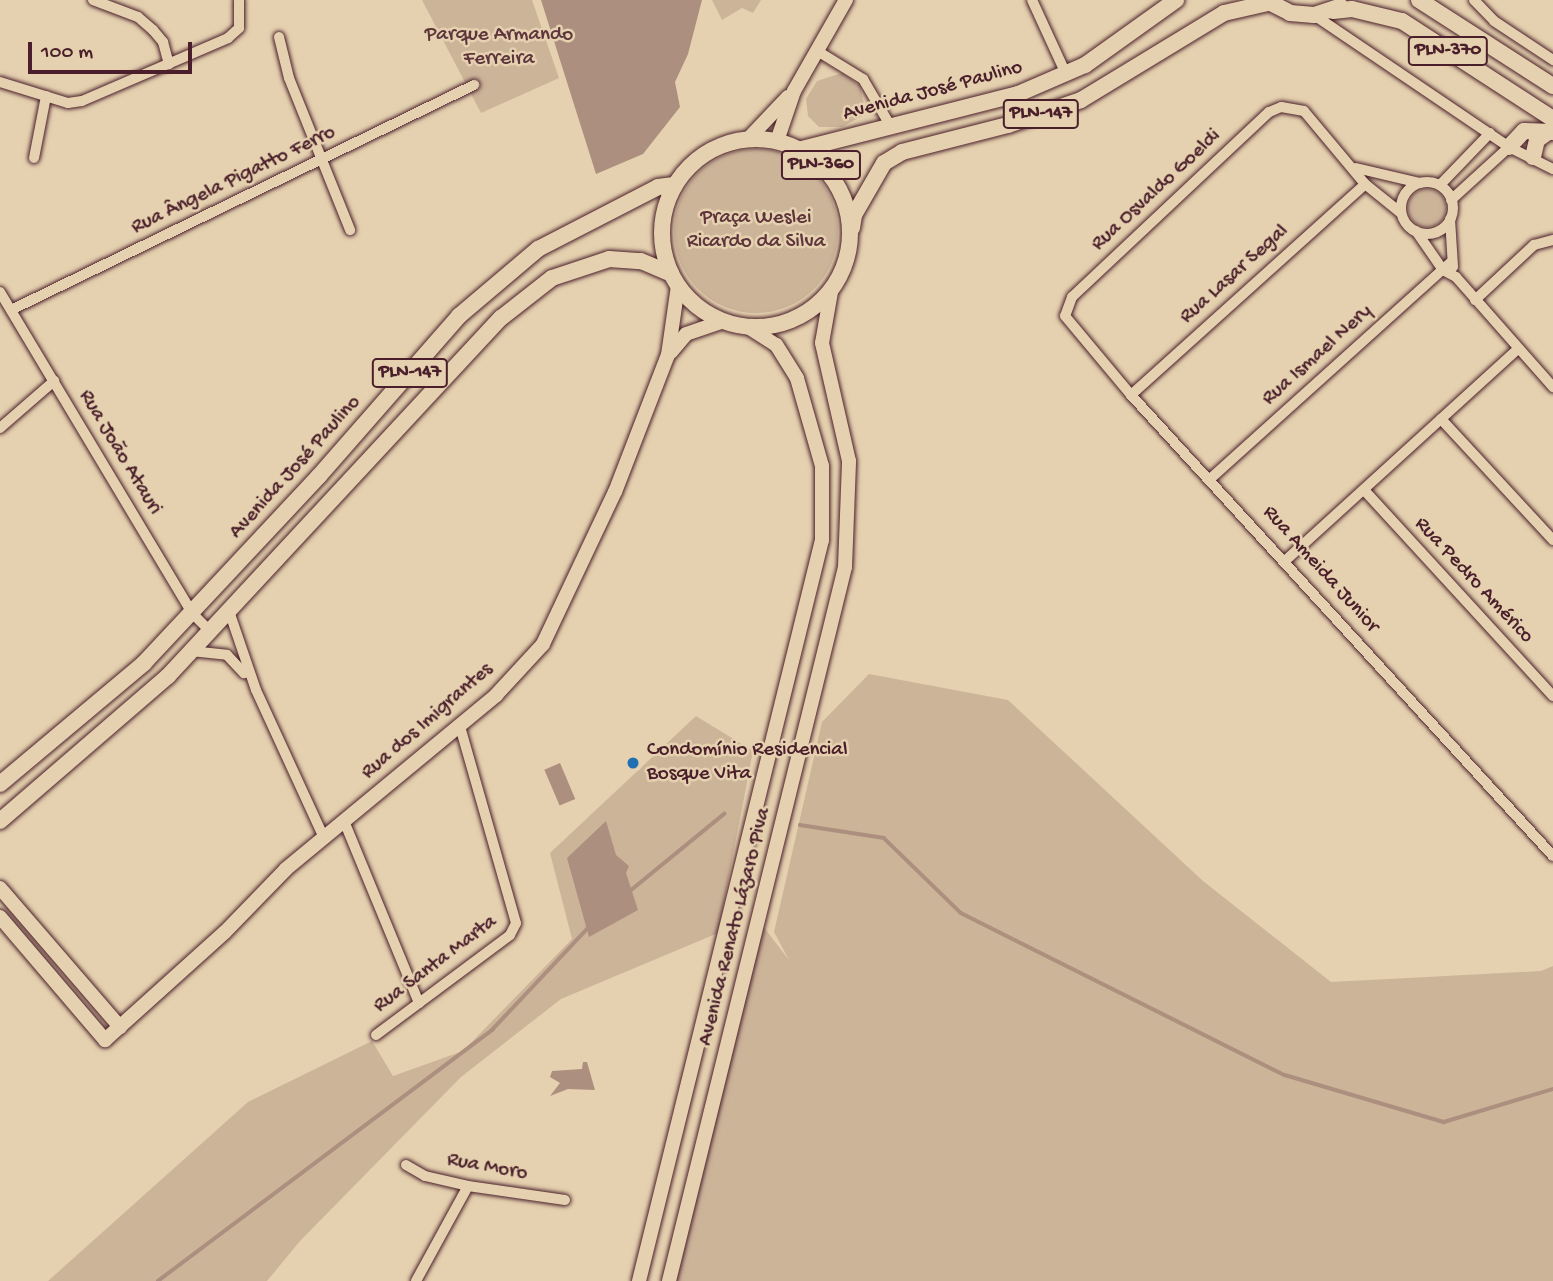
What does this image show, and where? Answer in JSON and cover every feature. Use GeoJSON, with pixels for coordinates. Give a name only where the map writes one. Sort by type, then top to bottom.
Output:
{"type":"FeatureCollection","features":[{"type":"Feature","properties":{"kind":"main road","name":"Avenida José Paulino"},"geometry":{"type":"LineString","coordinates":[[802,149],[1018,94],[1066,75],[1151,22],[1176,0]]}},
{"type":"Feature","properties":{"kind":"main road","name":"PLN-370"},"geometry":{"type":"LineString","coordinates":[[1333,11],[1351,0]]}},
{"type":"Feature","properties":{"kind":"main road","name":"PLN-370"},"geometry":{"type":"LineString","coordinates":[[1419,0],[1549,80]]}},
{"type":"Feature","properties":{"kind":"main road"},"geometry":{"type":"LineString","coordinates":[[776,141],[794,92],[848,1]]}},
{"type":"Feature","properties":{"kind":"main road","name":"PLN-370"},"geometry":{"type":"LineString","coordinates":[[1267,2],[1290,13],[1314,15],[1352,9],[1402,21],[1552,127]]}},
{"type":"Feature","properties":{"kind":"main road","name":"PLN-147"},"geometry":{"type":"LineString","coordinates":[[852,234],[855,215],[884,163],[902,152],[1008,125],[1081,100],[1224,13],[1267,2]]}},
{"type":"Feature","properties":{"kind":"main road"},"geometry":{"type":"LineString","coordinates":[[750,137],[794,92]]}},
{"type":"Feature","properties":{"kind":"main road"},"geometry":{"type":"LineString","coordinates":[[1510,147],[1524,131],[1552,127]]}},
{"type":"Feature","properties":{"kind":"main road"},"geometry":{"type":"LineString","coordinates":[[1533,157],[1536,140],[1552,127]]}},
{"type":"Feature","properties":{"kind":"main road","name":"PLN-360"},"geometry":{"type":"LineString","coordinates":[[750,137],[802,149],[834,180],[846,200],[852,234],[846,265],[831,292],[794,320],[748,327],[723,321],[698,307],[675,280],[662,232],[674,185],[694,161],[712,149],[750,137]]}},
{"type":"Feature","properties":{"kind":"main road","name":"Avenida José Paulino"},"geometry":{"type":"LineString","coordinates":[[0,784],[105,696],[192,612],[459,316],[538,249],[658,187],[674,185]]}},
{"type":"Feature","properties":{"kind":"main road","name":"PLN-147"},"geometry":{"type":"LineString","coordinates":[[0,821],[191,651],[501,318],[552,278],[609,259],[641,261],[675,280]]}},
{"type":"Feature","properties":{"kind":"main road","name":"Rua dos Imigrantes"},"geometry":{"type":"LineString","coordinates":[[27,947],[105,1040],[324,838],[460,726],[543,644],[615,492],[668,355],[675,280]]}},
{"type":"Feature","properties":{"kind":"main road","name":"Avenida Renato Lázaro Piva"},"geometry":{"type":"LineString","coordinates":[[669,1281],[845,567],[849,461],[822,343],[831,292]]}},
{"type":"Feature","properties":{"kind":"main road","name":"Rua dos Imigrantes"},"geometry":{"type":"LineString","coordinates":[[668,355],[686,334],[723,321]]}},
{"type":"Feature","properties":{"kind":"main road","name":"Avenida Renato Lázaro Piva"},"geometry":{"type":"LineString","coordinates":[[639,1281],[822,540],[821,466],[797,378],[776,345],[748,327]]}},
{"type":"Feature","properties":{"kind":"main road"},"geometry":{"type":"LineString","coordinates":[[407,376],[413,388],[426,397]]}},
{"type":"Feature","properties":{"kind":"main road"},"geometry":{"type":"LineString","coordinates":[[394,390],[414,410]]}},
{"type":"Feature","properties":{"kind":"main road"},"geometry":{"type":"LineString","coordinates":[[105,696],[121,716]]}},
{"type":"Feature","properties":{"kind":"main road"},"geometry":{"type":"LineString","coordinates":[[0,888],[120,1027]]}},
{"type":"Feature","properties":{"kind":"main road"},"geometry":{"type":"LineString","coordinates":[[0,916],[27,947],[45,941]]}},
{"type":"Feature","properties":{"kind":"street"},"geometry":{"type":"LineString","coordinates":[[93,0],[138,17],[163,42],[169,64]]}},
{"type":"Feature","properties":{"kind":"street"},"geometry":{"type":"LineString","coordinates":[[0,82],[68,103],[82,101],[228,38],[239,28],[239,0]]}},
{"type":"Feature","properties":{"kind":"street"},"geometry":{"type":"LineString","coordinates":[[1032,0],[1066,75]]}},
{"type":"Feature","properties":{"kind":"street"},"geometry":{"type":"LineString","coordinates":[[1474,0],[1494,21],[1553,60]]}},
{"type":"Feature","properties":{"kind":"street"},"geometry":{"type":"LineString","coordinates":[[1314,15],[1510,147],[1553,169]]}},
{"type":"Feature","properties":{"kind":"street"},"geometry":{"type":"LineString","coordinates":[[279,37],[289,78],[349,230]]}},
{"type":"Feature","properties":{"kind":"street"},"geometry":{"type":"LineString","coordinates":[[819,52],[863,79],[890,125]]}},
{"type":"Feature","properties":{"kind":"street","name":"Rua Ângela Pigatto Ferro"},"geometry":{"type":"LineString","coordinates":[[11,310],[474,85]]}},
{"type":"Feature","properties":{"kind":"street"},"geometry":{"type":"LineString","coordinates":[[34,158],[46,96]]}},
{"type":"Feature","properties":{"kind":"street","name":"Rua Osvaldo Goeldi"},"geometry":{"type":"LineString","coordinates":[[1065,308],[1269,112],[1281,107],[1304,111],[1354,167]]}},
{"type":"Feature","properties":{"kind":"street"},"geometry":{"type":"LineString","coordinates":[[1440,185],[1490,133]]}},
{"type":"Feature","properties":{"kind":"street"},"geometry":{"type":"LineString","coordinates":[[1451,200],[1510,147]]}},
{"type":"Feature","properties":{"kind":"street"},"geometry":{"type":"LineString","coordinates":[[1354,167],[1372,175],[1440,185],[1451,200],[1452,261],[1456,277]]}},
{"type":"Feature","properties":{"kind":"street"},"geometry":{"type":"LineString","coordinates":[[1354,167],[1365,184],[1401,213],[1443,270],[1456,277],[1553,387]]}},
{"type":"Feature","properties":{"kind":"street"},"geometry":{"type":"LineString","coordinates":[[1401,213],[1407,191],[1420,183]]}},
{"type":"Feature","properties":{"kind":"street","name":"Rua Lasar Segal"},"geometry":{"type":"LineString","coordinates":[[1131,395],[1365,184]]}},
{"type":"Feature","properties":{"kind":"street"},"geometry":{"type":"LineString","coordinates":[[1416,231],[1436,232],[1450,218]]}},
{"type":"Feature","properties":{"kind":"street"},"geometry":{"type":"LineString","coordinates":[[1475,300],[1534,245],[1553,240]]}},
{"type":"Feature","properties":{"kind":"street","name":"Rua Ismael Nery"},"geometry":{"type":"LineString","coordinates":[[1210,479],[1452,261]]}},
{"type":"Feature","properties":{"kind":"street","name":"Rua João Atauri"},"geometry":{"type":"LineString","coordinates":[[0,292],[192,612],[210,631]]}},
{"type":"Feature","properties":{"kind":"street","name":"Rua Ameida Junior"},"geometry":{"type":"LineString","coordinates":[[1065,308],[1067,322],[1131,395],[1286,560],[1553,856]]}},
{"type":"Feature","properties":{"kind":"street"},"geometry":{"type":"LineString","coordinates":[[1286,560],[1365,491],[1518,349]]}},
{"type":"Feature","properties":{"kind":"street"},"geometry":{"type":"LineString","coordinates":[[0,428],[54,381]]}},
{"type":"Feature","properties":{"kind":"street"},"geometry":{"type":"LineString","coordinates":[[1441,419],[1553,540]]}},
{"type":"Feature","properties":{"kind":"street","name":"Rua Pedro Américo"},"geometry":{"type":"LineString","coordinates":[[1365,491],[1553,696]]}},
{"type":"Feature","properties":{"kind":"street"},"geometry":{"type":"LineString","coordinates":[[229,611],[256,690],[324,838]]}},
{"type":"Feature","properties":{"kind":"street"},"geometry":{"type":"LineString","coordinates":[[191,651],[227,655],[238,662],[256,690]]}},
{"type":"Feature","properties":{"kind":"street","name":"Rua Santa Marta"},"geometry":{"type":"LineString","coordinates":[[376,1035],[510,935],[516,923],[460,726]]}},
{"type":"Feature","properties":{"kind":"street"},"geometry":{"type":"LineString","coordinates":[[344,821],[419,1003]]}},
{"type":"Feature","properties":{"kind":"street","name":"Rua Moro"},"geometry":{"type":"LineString","coordinates":[[406,1165],[425,1176],[468,1186],[565,1200]]}},
{"type":"Feature","properties":{"kind":"street"},"geometry":{"type":"LineString","coordinates":[[416,1281],[468,1186]]}},
{"type":"Feature","properties":{"kind":"green space","name":"Parque Armando Ferreira"},"geometry":{"type":"Polygon","coordinates":[[[422,0],[532,0],[559,78],[481,113],[422,0]]]}},
{"type":"Feature","properties":{"kind":"green space"},"geometry":{"type":"Polygon","coordinates":[[[712,0],[761,0],[753,13],[742,8],[722,20],[712,0]]]}},
{"type":"Feature","properties":{"kind":"green space"},"geometry":{"type":"Polygon","coordinates":[[[842,73],[860,86],[866,114],[842,127],[819,127],[808,116],[806,99],[817,81],[842,73]]]}},
{"type":"Feature","properties":{"kind":"green space","name":"Praça Weslei Ricardo da Silva"},"geometry":{"type":"Polygon","coordinates":[[[756,149],[788,155],[802,162],[814,173],[825,185],[832,199],[838,231],[832,263],[825,277],[814,289],[802,300],[788,307],[756,313],[724,307],[710,300],[698,289],[687,277],[680,263],[674,231],[680,199],[687,185],[698,173],[710,162],[724,155],[756,149]]]}},
{"type":"Feature","properties":{"kind":"green space"},"geometry":{"type":"Polygon","coordinates":[[[1427,189],[1440,195],[1446,208],[1440,221],[1427,227],[1414,221],[1408,208],[1414,195],[1427,189]]]}},
{"type":"Feature","properties":{"kind":"green space"},"geometry":{"type":"Polygon","coordinates":[[[869,674],[1008,700],[1203,881],[1331,982],[1541,971],[1553,966],[1553,1281],[669,1281],[759,921],[789,960],[774,932],[822,722],[869,674]]]}},
{"type":"Feature","properties":{"kind":"green space"},"geometry":{"type":"Polygon","coordinates":[[[696,716],[753,751],[718,933],[561,999],[461,1077],[300,1241],[267,1281],[48,1281],[248,1102],[372,1041],[393,1076],[463,1051],[572,939],[550,853],[696,716]]]}},
{"type":"Feature","properties":{"kind":"shaded area"},"geometry":{"type":"Polygon","coordinates":[[[541,0],[702,0],[688,54],[675,82],[680,107],[643,154],[596,174],[541,0]]]}},
{"type":"Feature","properties":{"kind":"shaded area"},"geometry":{"type":"Polygon","coordinates":[[[560,763],[575,799],[560,806],[544,770],[560,763]]]}},
{"type":"Feature","properties":{"kind":"shaded area"},"geometry":{"type":"Polygon","coordinates":[[[606,821],[616,855],[629,866],[626,873],[638,910],[589,937],[567,858],[606,821]]]}},
{"type":"Feature","properties":{"kind":"shaded area"},"geometry":{"type":"Polygon","coordinates":[[[583,1062],[587,1062],[595,1090],[568,1089],[550,1096],[560,1083],[550,1077],[552,1071],[582,1069],[583,1062]]]}},
{"type":"Feature","properties":{"kind":"waterway"},"geometry":{"type":"LineString","coordinates":[[630,891],[724,814]]}},
{"type":"Feature","properties":{"kind":"waterway"},"geometry":{"type":"LineString","coordinates":[[800,825],[884,838],[961,913],[1285,1075],[1444,1122],[1553,1089]]}},
{"type":"Feature","properties":{"kind":"waterway"},"geometry":{"type":"LineString","coordinates":[[158,1281],[492,1030],[588,928]]}},
{"type":"Feature","properties":{"kind":"place","name":"Condomínio Residencial Bosque Vita"},"geometry":{"type":"Point","coordinates":[633,763]}}]}
